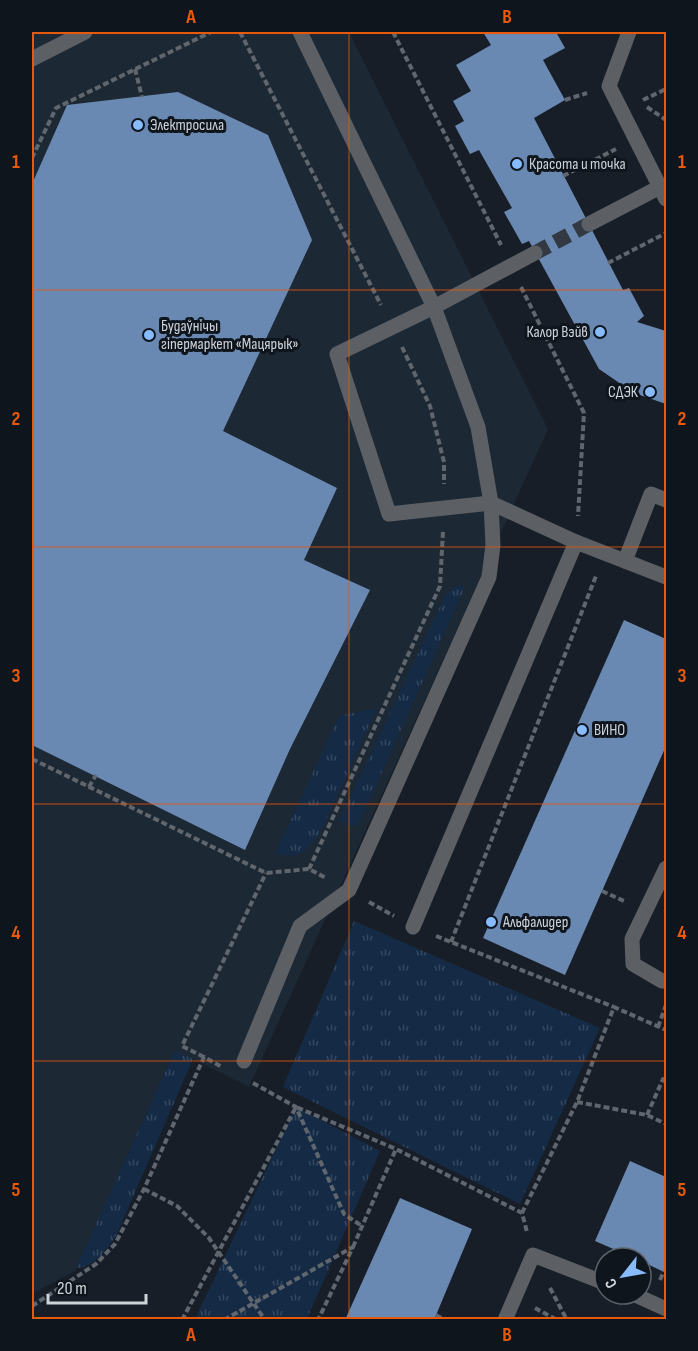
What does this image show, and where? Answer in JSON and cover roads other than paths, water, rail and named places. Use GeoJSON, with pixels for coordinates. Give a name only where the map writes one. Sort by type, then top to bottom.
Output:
{"type":"FeatureCollection","features":[{"type":"Feature","properties":{"kind":"lane"},"geometry":{"type":"LineString","coordinates":[[32,59],[85,32]]}},
{"type":"Feature","properties":{"kind":"lane"},"geometry":{"type":"LineString","coordinates":[[244,1061],[300,926],[349,890],[489,577],[493,545],[491,503],[478,427],[434,308],[300,32]]}},
{"type":"Feature","properties":{"kind":"lane"},"geometry":{"type":"LineString","coordinates":[[589,224],[663,193],[609,86],[629,32]]}},
{"type":"Feature","properties":{"kind":"lane"},"geometry":{"type":"LineString","coordinates":[[535,253],[434,308],[337,354],[389,514],[445,506],[491,503],[576,542],[666,577]]}},
{"type":"Feature","properties":{"kind":"lane"},"geometry":{"type":"LineString","coordinates":[[625,561],[651,494],[666,500]]}},
{"type":"Feature","properties":{"kind":"lane"},"geometry":{"type":"LineString","coordinates":[[413,927],[576,542]]}},
{"type":"Feature","properties":{"kind":"lane"},"geometry":{"type":"LineString","coordinates":[[666,868],[632,939],[633,963],[662,981],[666,981]]}},
{"type":"Feature","properties":{"kind":"lane"},"geometry":{"type":"LineString","coordinates":[[505,1320],[533,1255],[593,1278]]}},
{"type":"Feature","properties":{"kind":"tunnel"},"geometry":{"type":"LineString","coordinates":[[535,253],[589,224]]}},
{"type":"Feature","properties":{"kind":"place","name":"Электросила"},"geometry":{"type":"Point","coordinates":[138,125]}},
{"type":"Feature","properties":{"kind":"place","name":"Красота и точка"},"geometry":{"type":"Point","coordinates":[517,164]}},
{"type":"Feature","properties":{"kind":"place","name":"Калор Вэйв"},"geometry":{"type":"Point","coordinates":[600,332]}},
{"type":"Feature","properties":{"kind":"place","name":"Будаўнічы гіпермаркет «Мацярык»"},"geometry":{"type":"Point","coordinates":[149,335]}},
{"type":"Feature","properties":{"kind":"place","name":"СДЭК"},"geometry":{"type":"Point","coordinates":[650,392]}},
{"type":"Feature","properties":{"kind":"place","name":"ВИНО"},"geometry":{"type":"Point","coordinates":[582,730]}},
{"type":"Feature","properties":{"kind":"place","name":"Альфалидер"},"geometry":{"type":"Point","coordinates":[491,922]}}]}
